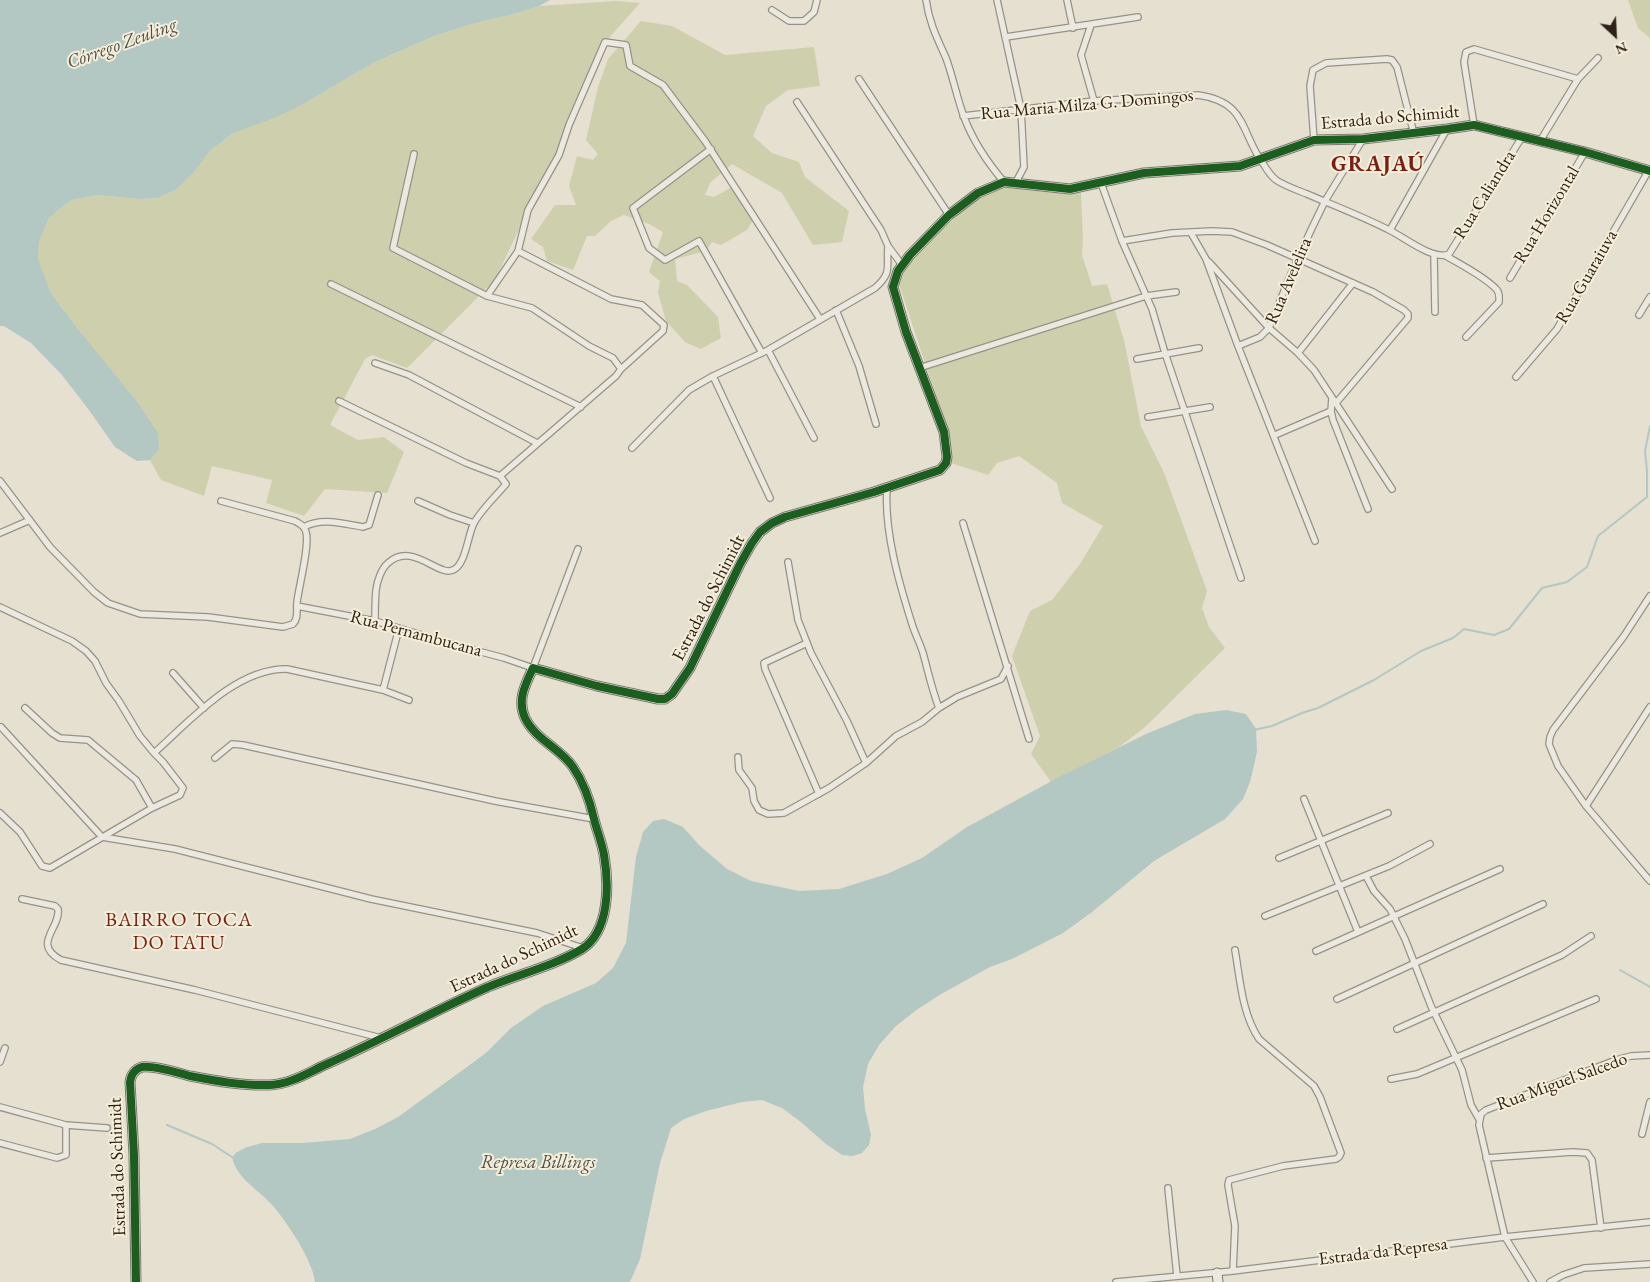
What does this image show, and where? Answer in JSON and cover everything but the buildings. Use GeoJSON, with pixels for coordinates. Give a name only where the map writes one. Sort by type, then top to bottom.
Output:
{"type":"FeatureCollection","features":[{"type":"Feature","properties":{"kind":"street"},"geometry":{"type":"LineString","coordinates":[[772,10],[789,21],[804,21],[814,12],[817,0]]}},
{"type":"Feature","properties":{"kind":"street"},"geometry":{"type":"LineString","coordinates":[[926,0],[932,28],[946,58],[963,116],[984,157],[1004,182]]}},
{"type":"Feature","properties":{"kind":"street"},"geometry":{"type":"LineString","coordinates":[[997,0],[1022,109],[1024,167],[1016,182]]}},
{"type":"Feature","properties":{"kind":"street"},"geometry":{"type":"LineString","coordinates":[[1067,0],[1073,28]]}},
{"type":"Feature","properties":{"kind":"street"},"geometry":{"type":"LineString","coordinates":[[1006,37],[1138,17]]}},
{"type":"Feature","properties":{"kind":"street"},"geometry":{"type":"LineString","coordinates":[[1091,25],[1081,55],[1094,101]]}},
{"type":"Feature","properties":{"kind":"street"},"geometry":{"type":"LineString","coordinates":[[487,296],[518,251],[528,210],[559,156],[569,125],[605,42],[626,45],[630,66],[663,85],[711,149],[820,319]]}},
{"type":"Feature","properties":{"kind":"street"},"geometry":{"type":"LineString","coordinates":[[1474,125],[1464,62],[1466,52],[1470,50],[1474,49],[1578,79]]}},
{"type":"Feature","properties":{"kind":"street"},"geometry":{"type":"LineString","coordinates":[[1314,140],[1310,86],[1313,70],[1326,63],[1387,58],[1392,60],[1397,67],[1414,134]]}},
{"type":"Feature","properties":{"kind":"street"},"geometry":{"type":"LineString","coordinates":[[1540,142],[1578,79],[1598,58]]}},
{"type":"Feature","properties":{"kind":"street"},"geometry":{"type":"LineString","coordinates":[[859,79],[949,215]]}},
{"type":"Feature","properties":{"kind":"street","name":"Rua Maria Milza G. Domingos"},"geometry":{"type":"LineString","coordinates":[[963,116],[1094,101],[1198,95],[1214,97],[1228,104],[1236,114],[1250,136],[1260,160],[1276,180],[1390,230],[1434,255],[1447,255]]}},
{"type":"Feature","properties":{"kind":"street"},"geometry":{"type":"LineString","coordinates":[[797,102],[902,265]]}},
{"type":"Feature","properties":{"kind":"street","name":"Estrada do Schimidt"},"geometry":{"type":"LineString","coordinates":[[136,1282],[134,1155],[130,1082],[136,1070],[148,1067],[220,1082],[272,1085],[286,1082],[488,987],[556,961],[583,948],[593,938],[603,921],[606,905],[604,855],[585,789],[573,767],[526,720],[522,707],[522,695],[533,668],[597,686],[658,699],[668,697],[690,668],[740,564],[760,532],[772,523],[785,517],[887,488],[940,470],[946,463],[947,457],[944,432],[906,332],[894,287],[895,278],[902,265],[949,215],[978,193],[1004,182],[1070,189],[1144,173],[1240,166],[1314,140],[1363,139],[1447,130],[1474,125],[1585,152],[1650,171]]}},
{"type":"Feature","properties":{"kind":"street"},"geometry":{"type":"LineString","coordinates":[[1390,230],[1447,130]]}},
{"type":"Feature","properties":{"kind":"street","name":"Rua Caliandra"},"geometry":{"type":"LineString","coordinates":[[1447,255],[1522,137]]}},
{"type":"Feature","properties":{"kind":"street","name":"Rua Avelelira"},"geometry":{"type":"LineString","coordinates":[[1238,346],[1260,337],[1269,328],[1298,259],[1325,202],[1363,139]]}},
{"type":"Feature","properties":{"kind":"street"},"geometry":{"type":"LineString","coordinates":[[711,149],[633,208],[649,248],[666,260],[699,241],[814,438]]}},
{"type":"Feature","properties":{"kind":"street","name":"Rua Horizontal"},"geometry":{"type":"LineString","coordinates":[[1510,278],[1585,152]]}},
{"type":"Feature","properties":{"kind":"street"},"geometry":{"type":"LineString","coordinates":[[414,154],[392,248],[487,296],[532,308],[589,346],[613,358],[622,369]]}},
{"type":"Feature","properties":{"kind":"street","name":"Rua Guaraiuva"},"geometry":{"type":"LineString","coordinates":[[1516,378],[1557,329],[1650,171]]}},
{"type":"Feature","properties":{"kind":"street"},"geometry":{"type":"LineString","coordinates":[[1102,183],[1122,241],[1152,308],[1165,353],[1241,578]]}},
{"type":"Feature","properties":{"kind":"street"},"geometry":{"type":"LineString","coordinates":[[1122,241],[1158,235],[1212,231],[1232,232],[1267,245],[1353,283],[1404,310],[1408,316],[1334,401],[1331,411],[1368,509]]}},
{"type":"Feature","properties":{"kind":"street"},"geometry":{"type":"LineString","coordinates":[[1191,233],[1206,259],[1238,346],[1275,435],[1315,541]]}},
{"type":"Feature","properties":{"kind":"street"},"geometry":{"type":"LineString","coordinates":[[632,448],[689,390],[713,376],[765,352],[875,288],[884,280],[888,271],[888,246]]}},
{"type":"Feature","properties":{"kind":"street"},"geometry":{"type":"LineString","coordinates":[[500,476],[616,376],[663,331],[664,325],[642,305],[611,299],[518,251]]}},
{"type":"Feature","properties":{"kind":"street"},"geometry":{"type":"LineString","coordinates":[[1434,255],[1435,312]]}},
{"type":"Feature","properties":{"kind":"street"},"geometry":{"type":"LineString","coordinates":[[1447,255],[1497,290],[1500,296],[1498,302],[1466,337]]}},
{"type":"Feature","properties":{"kind":"street"},"geometry":{"type":"LineString","coordinates":[[1206,259],[1269,328],[1298,353],[1314,370],[1392,489]]}},
{"type":"Feature","properties":{"kind":"street"},"geometry":{"type":"LineString","coordinates":[[1298,353],[1353,283]]}},
{"type":"Feature","properties":{"kind":"street"},"geometry":{"type":"LineString","coordinates":[[331,284],[581,407]]}},
{"type":"Feature","properties":{"kind":"street"},"geometry":{"type":"LineString","coordinates":[[919,368],[1146,296],[1176,292]]}},
{"type":"Feature","properties":{"kind":"street"},"geometry":{"type":"LineString","coordinates":[[1639,315],[1650,297]]}},
{"type":"Feature","properties":{"kind":"street"},"geometry":{"type":"LineString","coordinates":[[836,310],[859,366],[876,424]]}},
{"type":"Feature","properties":{"kind":"street"},"geometry":{"type":"LineString","coordinates":[[1137,359],[1199,348]]}},
{"type":"Feature","properties":{"kind":"street"},"geometry":{"type":"LineString","coordinates":[[375,363],[409,375],[537,443]]}},
{"type":"Feature","properties":{"kind":"street"},"geometry":{"type":"LineString","coordinates":[[713,376],[770,498]]}},
{"type":"Feature","properties":{"kind":"street"},"geometry":{"type":"LineString","coordinates":[[339,401],[466,462],[500,476],[506,484],[474,523],[460,563],[455,569],[449,571],[442,569],[404,554],[395,556],[385,565],[376,589],[375,621]]}},
{"type":"Feature","properties":{"kind":"street"},"geometry":{"type":"LineString","coordinates":[[1148,417],[1210,407]]}},
{"type":"Feature","properties":{"kind":"street"},"geometry":{"type":"LineString","coordinates":[[1275,435],[1331,411]]}},
{"type":"Feature","properties":{"kind":"street"},"geometry":{"type":"LineString","coordinates":[[0,481],[50,547],[94,592],[108,603],[140,614],[208,617],[283,627],[293,624],[296,621],[305,557],[307,533],[304,527],[295,521],[221,501]]}},
{"type":"Feature","properties":{"kind":"street"},"geometry":{"type":"LineString","coordinates":[[887,488],[886,500],[893,554],[912,623],[923,652],[930,683],[939,708]]}},
{"type":"Feature","properties":{"kind":"street"},"geometry":{"type":"LineString","coordinates":[[304,527],[321,521],[363,527],[369,525],[378,495]]}},
{"type":"Feature","properties":{"kind":"street"},"geometry":{"type":"LineString","coordinates":[[418,501],[474,523]]}},
{"type":"Feature","properties":{"kind":"street"},"geometry":{"type":"LineString","coordinates":[[0,533],[30,520]]}},
{"type":"Feature","properties":{"kind":"street"},"geometry":{"type":"LineString","coordinates":[[963,523],[1029,740]]}},
{"type":"Feature","properties":{"kind":"street"},"geometry":{"type":"LineString","coordinates":[[533,668],[578,548]]}},
{"type":"Feature","properties":{"kind":"street"},"geometry":{"type":"LineString","coordinates":[[788,562],[798,620],[807,643],[866,763]]}},
{"type":"Feature","properties":{"kind":"street"},"geometry":{"type":"LineString","coordinates":[[1650,596],[1624,636],[1558,725],[1550,737],[1549,744],[1558,766],[1586,806],[1650,880]]}},
{"type":"Feature","properties":{"kind":"street","name":"Rua Pernambucana"},"geometry":{"type":"LineString","coordinates":[[297,606],[375,621],[533,668]]}},
{"type":"Feature","properties":{"kind":"street"},"geometry":{"type":"LineString","coordinates":[[0,607],[65,638],[86,651],[95,661],[106,683],[120,701],[140,736],[183,788],[180,795],[152,808],[50,868],[42,866],[20,832],[0,813]]}},
{"type":"Feature","properties":{"kind":"street"},"geometry":{"type":"LineString","coordinates":[[383,690],[398,628]]}},
{"type":"Feature","properties":{"kind":"street"},"geometry":{"type":"LineString","coordinates":[[807,643],[764,663],[820,794]]}},
{"type":"Feature","properties":{"kind":"street"},"geometry":{"type":"LineString","coordinates":[[738,757],[739,770],[752,788],[754,801],[759,810],[768,814],[784,813],[820,794],[866,763],[896,736],[922,722],[939,708],[957,697],[1001,679],[1008,666]]}},
{"type":"Feature","properties":{"kind":"street"},"geometry":{"type":"LineString","coordinates":[[154,753],[204,708],[235,686],[258,674],[273,669],[298,671],[383,690],[409,700]]}},
{"type":"Feature","properties":{"kind":"street"},"geometry":{"type":"LineString","coordinates":[[173,673],[204,708]]}},
{"type":"Feature","properties":{"kind":"street"},"geometry":{"type":"LineString","coordinates":[[1586,806],[1650,707]]}},
{"type":"Feature","properties":{"kind":"street"},"geometry":{"type":"LineString","coordinates":[[25,708],[60,738],[88,740],[136,780],[152,808]]}},
{"type":"Feature","properties":{"kind":"street"},"geometry":{"type":"LineString","coordinates":[[1,727],[102,837],[176,849],[371,898],[537,933],[583,948]]}},
{"type":"Feature","properties":{"kind":"street"},"geometry":{"type":"LineString","coordinates":[[215,758],[232,744],[243,745],[495,801],[594,819]]}},
{"type":"Feature","properties":{"kind":"street"},"geometry":{"type":"LineString","coordinates":[[1304,800],[1358,932]]}},
{"type":"Feature","properties":{"kind":"street"},"geometry":{"type":"LineString","coordinates":[[1279,858],[1388,813]]}},
{"type":"Feature","properties":{"kind":"street"},"geometry":{"type":"LineString","coordinates":[[1265,916],[1389,866],[1430,844]]}},
{"type":"Feature","properties":{"kind":"street"},"geometry":{"type":"LineString","coordinates":[[1316,951],[1500,869]]}},
{"type":"Feature","properties":{"kind":"street"},"geometry":{"type":"LineString","coordinates":[[1366,876],[1374,891],[1394,916],[1434,1012],[1462,1070],[1471,1105],[1479,1119]]}},
{"type":"Feature","properties":{"kind":"street"},"geometry":{"type":"LineString","coordinates":[[22,899],[55,906],[58,909],[59,914],[47,944],[52,956],[61,960],[195,990],[381,1038]]}},
{"type":"Feature","properties":{"kind":"street"},"geometry":{"type":"LineString","coordinates":[[1337,999],[1543,904]]}},
{"type":"Feature","properties":{"kind":"street"},"geometry":{"type":"LineString","coordinates":[[1397,1029],[1562,955],[1590,936]]}},
{"type":"Feature","properties":{"kind":"street"},"geometry":{"type":"LineString","coordinates":[[1233,1271],[1235,1226],[1228,1185],[1229,1180],[1283,1166],[1336,1159],[1341,1153],[1314,1086],[1259,1039],[1254,1032],[1247,1016],[1235,950]]}},
{"type":"Feature","properties":{"kind":"street"},"geometry":{"type":"LineString","coordinates":[[1391,1079],[1417,1074],[1596,999]]}},
{"type":"Feature","properties":{"kind":"street"},"geometry":{"type":"LineString","coordinates":[[0,1062],[5,1048]]}},
{"type":"Feature","properties":{"kind":"street","name":"Rua Miguel Salcedo"},"geometry":{"type":"LineString","coordinates":[[1532,1282],[1506,1237],[1486,1158],[1479,1119],[1481,1114],[1486,1110],[1616,1060],[1631,1056],[1650,1055]]}},
{"type":"Feature","properties":{"kind":"street"},"geometry":{"type":"LineString","coordinates":[[1642,1134],[1650,1102]]}},
{"type":"Feature","properties":{"kind":"street"},"geometry":{"type":"LineString","coordinates":[[0,1106],[66,1125],[107,1128]]}},
{"type":"Feature","properties":{"kind":"street"},"geometry":{"type":"LineString","coordinates":[[0,1143],[57,1158],[66,1155],[66,1125]]}},
{"type":"Feature","properties":{"kind":"street"},"geometry":{"type":"LineString","coordinates":[[1486,1158],[1573,1152],[1587,1153],[1592,1160],[1601,1228]]}},
{"type":"Feature","properties":{"kind":"street"},"geometry":{"type":"LineString","coordinates":[[1168,1188],[1177,1276]]}},
{"type":"Feature","properties":{"kind":"street","name":"Estrada da Represa"},"geometry":{"type":"LineString","coordinates":[[1116,1282],[1177,1276],[1218,1277],[1233,1271],[1506,1237],[1650,1222]]}},
{"type":"Feature","properties":{"kind":"street"},"geometry":{"type":"LineString","coordinates":[[1550,1282],[1563,1275],[1584,1268],[1650,1264]]}},
{"type":"Feature","properties":{"kind":"green space"},"geometry":{"type":"Polygon","coordinates":[[[1628,0],[1650,0],[1650,38],[1638,28],[1628,0]]]}},
{"type":"Feature","properties":{"kind":"green space"},"geometry":{"type":"Polygon","coordinates":[[[616,1],[640,3],[601,47],[559,155],[528,210],[495,280],[407,368],[372,355],[365,359],[330,425],[358,440],[384,437],[404,452],[387,493],[325,489],[304,516],[266,503],[272,480],[212,466],[204,496],[161,480],[150,460],[159,450],[77,328],[51,293],[38,260],[39,242],[49,218],[71,200],[97,195],[139,199],[158,198],[177,189],[193,173],[211,150],[232,134],[302,105],[373,63],[434,36],[539,6],[616,1]]]}},
{"type":"Feature","properties":{"kind":"green space"},"geometry":{"type":"Polygon","coordinates":[[[641,21],[672,26],[725,55],[814,47],[820,86],[788,90],[766,106],[753,136],[772,153],[799,162],[805,177],[849,211],[842,242],[813,245],[782,193],[732,164],[710,183],[705,195],[714,197],[732,187],[755,217],[747,230],[721,245],[712,242],[706,251],[675,259],[677,281],[687,285],[718,317],[721,338],[701,349],[685,342],[666,321],[658,293],[660,281],[649,272],[663,232],[649,224],[624,215],[611,221],[595,236],[587,236],[573,270],[547,261],[543,247],[531,239],[555,205],[576,205],[569,186],[577,156],[593,160],[598,154],[586,140],[598,87],[608,59],[641,21]]]}},
{"type":"Feature","properties":{"kind":"green space"},"geometry":{"type":"Polygon","coordinates":[[[1016,183],[1081,192],[1082,255],[1092,286],[1107,284],[1124,340],[1141,426],[1165,475],[1207,591],[1202,608],[1209,627],[1225,648],[1144,728],[1119,747],[1051,782],[1031,754],[1040,736],[1012,656],[1030,611],[1052,600],[1080,564],[1103,526],[1062,503],[1057,483],[1019,456],[997,463],[988,475],[951,463],[949,436],[900,287],[901,272],[935,236],[967,207],[998,186],[1016,183]]]}},
{"type":"Feature","properties":{"kind":"water","name":"Córrego Zeuling"},"geometry":{"type":"Polygon","coordinates":[[[0,0],[550,0],[539,6],[514,14],[475,23],[434,36],[373,63],[302,105],[232,134],[211,150],[193,173],[177,189],[158,198],[139,199],[97,195],[71,200],[49,218],[39,242],[38,259],[51,293],[138,403],[158,433],[159,450],[150,460],[137,461],[115,447],[62,375],[31,343],[4,326],[0,326],[0,0]]]}},
{"type":"Feature","properties":{"kind":"water","name":"Represa Billings"},"geometry":{"type":"Polygon","coordinates":[[[1226,710],[1246,714],[1256,729],[1257,752],[1250,782],[1243,799],[1225,819],[1154,861],[1092,912],[1063,933],[1012,959],[990,967],[941,994],[895,1027],[879,1045],[868,1064],[863,1087],[865,1109],[871,1135],[869,1145],[862,1153],[853,1156],[842,1155],[782,1108],[762,1100],[742,1102],[706,1111],[684,1119],[671,1128],[660,1163],[640,1259],[630,1282],[315,1282],[310,1264],[286,1223],[274,1207],[244,1178],[235,1165],[232,1157],[237,1152],[262,1143],[303,1143],[350,1139],[375,1129],[398,1117],[467,1067],[487,1052],[511,1028],[543,1006],[596,983],[613,968],[626,943],[636,857],[643,832],[653,821],[664,819],[683,827],[699,845],[727,869],[751,881],[799,891],[839,889],[887,874],[922,858],[967,827],[1061,776],[1146,734],[1195,714],[1226,710]]]}},
{"type":"Feature","properties":{"kind":"waterway"},"geometry":{"type":"LineString","coordinates":[[1254,730],[1272,726],[1318,708],[1374,680],[1421,651],[1453,638],[1464,629],[1494,635],[1509,629],[1542,588],[1567,582],[1587,567],[1598,536],[1647,497],[1645,451],[1650,426]]}},
{"type":"Feature","properties":{"kind":"waterway"},"geometry":{"type":"LineString","coordinates":[[1620,970],[1650,987]]}},
{"type":"Feature","properties":{"kind":"waterway"},"geometry":{"type":"LineString","coordinates":[[167,1125],[212,1144],[232,1157]]}},
{"type":"Feature","properties":{"kind":"cycle path"},"geometry":{"type":"LineString","coordinates":[[136,1282],[134,1155],[130,1082],[132,1075],[137,1069],[153,1067],[190,1076],[240,1084],[278,1084],[300,1077],[488,987],[572,955],[591,941],[603,919],[607,893],[603,850],[588,799],[577,773],[562,755],[535,732],[525,718],[522,699],[533,668],[597,686],[665,699],[672,694],[690,668],[740,564],[760,532],[772,523],[785,517],[874,492],[940,470],[946,463],[947,457],[944,432],[906,332],[893,287],[898,271],[910,255],[949,215],[978,193],[1004,182],[1070,189],[1144,173],[1240,166],[1314,140],[1363,139],[1474,125],[1585,152],[1650,171]]}},
{"type":"Feature","properties":{"kind":"district","name":"GRAJAÚ"},"geometry":{"type":"Point","coordinates":[1378,165]}},
{"type":"Feature","properties":{"kind":"district","name":"BAIRRO TOCA DO TATU"},"geometry":{"type":"Point","coordinates":[179,932]}}]}
